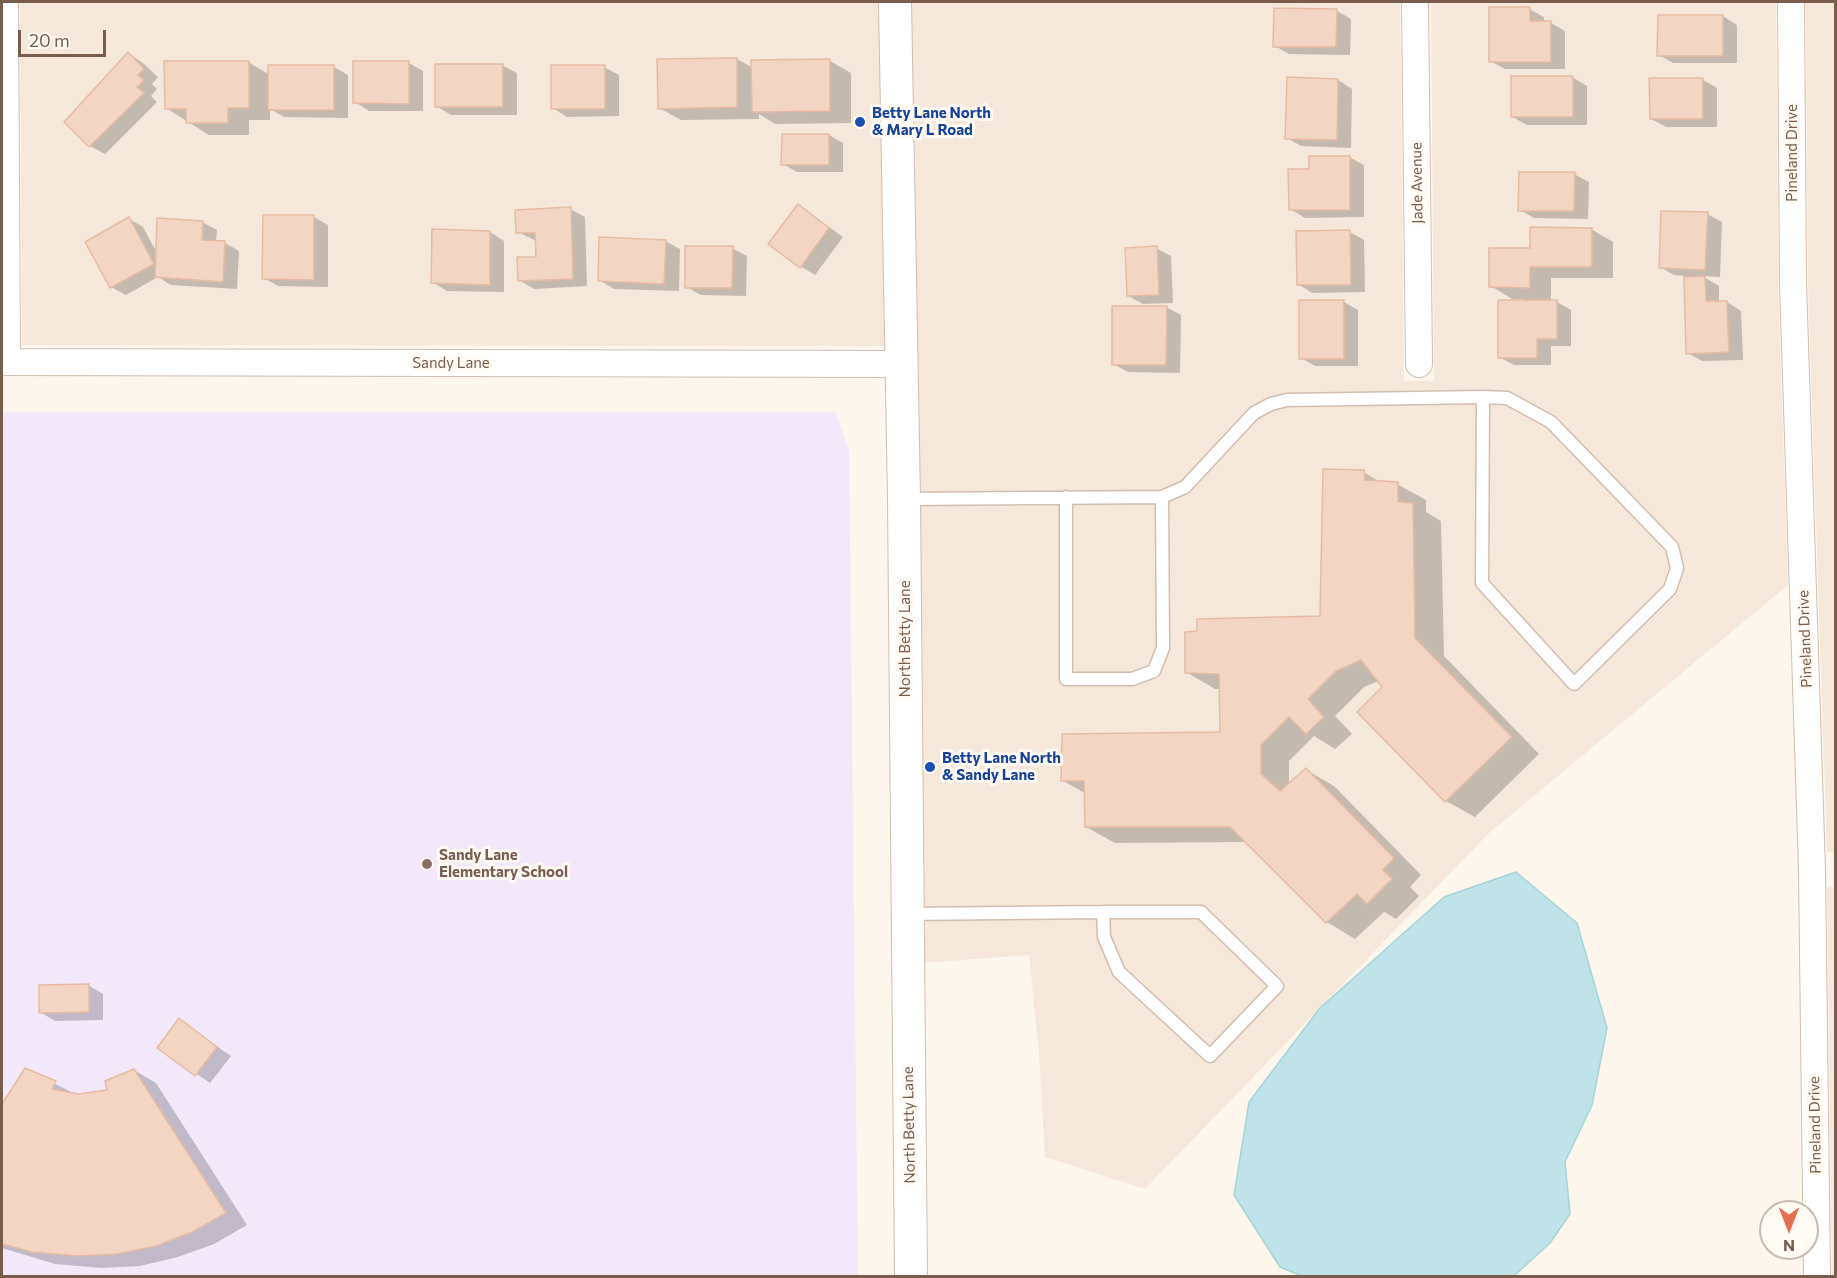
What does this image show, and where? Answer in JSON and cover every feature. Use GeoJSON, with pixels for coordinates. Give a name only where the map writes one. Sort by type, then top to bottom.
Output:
{"type":"FeatureCollection","features":[{"type":"Feature","properties":{"kind":"street"},"geometry":{"type":"LineString","coordinates":[[4,362],[5,2]]}},
{"type":"Feature","properties":{"kind":"street","name":"North Betty Lane"},"geometry":{"type":"LineString","coordinates":[[895,2],[904,499],[911,1276]]}},
{"type":"Feature","properties":{"kind":"street","name":"Jade Avenue"},"geometry":{"type":"LineString","coordinates":[[1415,2],[1419,364]]}},
{"type":"Feature","properties":{"kind":"street","name":"Pineland Drive"},"geometry":{"type":"LineString","coordinates":[[1791,2],[1793,283],[1824,870],[1816,1276]]}},
{"type":"Feature","properties":{"kind":"street","name":"Sandy Lane"},"geometry":{"type":"LineString","coordinates":[[4,362],[901,364]]}},
{"type":"Feature","properties":{"kind":"lane"},"geometry":{"type":"LineString","coordinates":[[904,499],[1162,497],[1185,487],[1254,413],[1270,404],[1287,400],[1483,397],[1507,398],[1551,422],[1672,547],[1677,568],[1670,589],[1574,684],[1482,584],[1483,397]]}},
{"type":"Feature","properties":{"kind":"lane"},"geometry":{"type":"LineString","coordinates":[[1066,497],[1066,679],[1132,679],[1154,671],[1163,648],[1162,497]]}},
{"type":"Feature","properties":{"kind":"lane"},"geometry":{"type":"LineString","coordinates":[[906,914],[1102,912],[1201,912],[1277,986],[1210,1056],[1119,972],[1104,937],[1102,912]]}},
{"type":"Feature","properties":{"kind":"shaded area"},"geometry":{"type":"Polygon","coordinates":[[[20,2],[880,2],[885,346],[22,345],[20,2]]]}},
{"type":"Feature","properties":{"kind":"shaded area"},"geometry":{"type":"Polygon","coordinates":[[[911,2],[1400,2],[1404,381],[1434,381],[1431,2],[1776,2],[1778,284],[1788,585],[1488,834],[1145,1189],[1045,1157],[1039,1052],[1029,955],[922,963],[919,499],[911,2]]]}},
{"type":"Feature","properties":{"kind":"shaded area"},"geometry":{"type":"Polygon","coordinates":[[[1806,2],[1836,2],[1835,852],[1827,852],[1808,283],[1806,2]]]}},
{"type":"Feature","properties":{"kind":"shaded area","name":"Sandy Lane Elementary School"},"geometry":{"type":"Polygon","coordinates":[[[2,412],[836,412],[849,451],[858,1276],[2,1276],[2,412]]]}},
{"type":"Feature","properties":{"kind":"shaded area"},"geometry":{"type":"Polygon","coordinates":[[[1827,887],[1836,887],[1835,1276],[1832,1276],[1827,887]]]}},
{"type":"Feature","properties":{"kind":"water"},"geometry":{"type":"Polygon","coordinates":[[[1516,872],[1577,923],[1607,1028],[1592,1105],[1565,1162],[1570,1214],[1550,1243],[1514,1276],[1302,1276],[1280,1267],[1234,1195],[1249,1102],[1320,1008],[1444,897],[1516,872]]]}},
{"type":"Feature","properties":{"kind":"building"},"geometry":{"type":"Polygon","coordinates":[[[1489,7],[1530,7],[1530,21],[1551,21],[1551,62],[1489,62],[1489,7]]]}},
{"type":"Feature","properties":{"kind":"building"},"geometry":{"type":"Polygon","coordinates":[[[1274,8],[1337,9],[1336,47],[1273,47],[1274,8]]]}},
{"type":"Feature","properties":{"kind":"building"},"geometry":{"type":"Polygon","coordinates":[[[1658,15],[1723,15],[1723,56],[1657,56],[1658,15]]]}},
{"type":"Feature","properties":{"kind":"building"},"geometry":{"type":"Polygon","coordinates":[[[128,52],[144,69],[138,75],[144,80],[137,87],[144,93],[89,147],[64,122],[128,52]]]}},
{"type":"Feature","properties":{"kind":"building"},"geometry":{"type":"Polygon","coordinates":[[[737,58],[737,107],[658,109],[657,59],[737,58]]]}},
{"type":"Feature","properties":{"kind":"building"},"geometry":{"type":"Polygon","coordinates":[[[830,59],[830,111],[752,112],[751,60],[830,59]]]}},
{"type":"Feature","properties":{"kind":"building"},"geometry":{"type":"Polygon","coordinates":[[[164,61],[249,61],[249,108],[228,108],[228,123],[186,123],[186,109],[165,109],[164,61]]]}},
{"type":"Feature","properties":{"kind":"building"},"geometry":{"type":"Polygon","coordinates":[[[353,61],[409,61],[409,104],[353,103],[353,61]]]}},
{"type":"Feature","properties":{"kind":"building"},"geometry":{"type":"Polygon","coordinates":[[[435,64],[503,64],[503,107],[435,107],[435,64]]]}},
{"type":"Feature","properties":{"kind":"building"},"geometry":{"type":"Polygon","coordinates":[[[268,65],[334,65],[334,110],[268,110],[268,65]]]}},
{"type":"Feature","properties":{"kind":"building"},"geometry":{"type":"Polygon","coordinates":[[[551,65],[605,65],[605,109],[551,109],[551,65]]]}},
{"type":"Feature","properties":{"kind":"building"},"geometry":{"type":"Polygon","coordinates":[[[1511,76],[1573,76],[1573,117],[1511,117],[1511,76]]]}},
{"type":"Feature","properties":{"kind":"building"},"geometry":{"type":"Polygon","coordinates":[[[1287,77],[1338,79],[1337,140],[1285,139],[1287,77]]]}},
{"type":"Feature","properties":{"kind":"building"},"geometry":{"type":"Polygon","coordinates":[[[1649,78],[1703,78],[1703,119],[1650,119],[1649,78]]]}},
{"type":"Feature","properties":{"kind":"building"},"geometry":{"type":"Polygon","coordinates":[[[782,134],[829,134],[829,165],[781,165],[782,134]]]}},
{"type":"Feature","properties":{"kind":"building"},"geometry":{"type":"Polygon","coordinates":[[[1309,156],[1350,156],[1350,210],[1289,210],[1288,169],[1309,169],[1309,156]]]}},
{"type":"Feature","properties":{"kind":"building"},"geometry":{"type":"Polygon","coordinates":[[[1519,172],[1575,172],[1574,211],[1518,211],[1519,172]]]}},
{"type":"Feature","properties":{"kind":"building"},"geometry":{"type":"Polygon","coordinates":[[[798,204],[829,228],[800,268],[768,244],[798,204]]]}},
{"type":"Feature","properties":{"kind":"building"},"geometry":{"type":"Polygon","coordinates":[[[571,207],[573,279],[518,281],[517,257],[536,257],[535,233],[516,233],[515,210],[571,207]]]}},
{"type":"Feature","properties":{"kind":"building"},"geometry":{"type":"Polygon","coordinates":[[[1661,211],[1708,212],[1705,270],[1659,268],[1661,211]]]}},
{"type":"Feature","properties":{"kind":"building"},"geometry":{"type":"Polygon","coordinates":[[[263,215],[314,215],[314,280],[262,279],[263,215]]]}},
{"type":"Feature","properties":{"kind":"building"},"geometry":{"type":"Polygon","coordinates":[[[129,217],[154,264],[110,288],[85,242],[129,217]]]}},
{"type":"Feature","properties":{"kind":"building"},"geometry":{"type":"Polygon","coordinates":[[[157,218],[203,221],[202,240],[225,241],[223,282],[155,277],[157,218]]]}},
{"type":"Feature","properties":{"kind":"building"},"geometry":{"type":"Polygon","coordinates":[[[1530,227],[1592,228],[1592,267],[1530,267],[1530,288],[1489,287],[1489,248],[1530,248],[1530,227]]]}},
{"type":"Feature","properties":{"kind":"building"},"geometry":{"type":"Polygon","coordinates":[[[432,229],[490,231],[490,285],[431,283],[432,229]]]}},
{"type":"Feature","properties":{"kind":"building"},"geometry":{"type":"Polygon","coordinates":[[[1350,230],[1351,285],[1297,285],[1296,231],[1350,230]]]}},
{"type":"Feature","properties":{"kind":"building"},"geometry":{"type":"Polygon","coordinates":[[[599,237],[666,240],[664,284],[598,281],[599,237]]]}},
{"type":"Feature","properties":{"kind":"building"},"geometry":{"type":"Polygon","coordinates":[[[685,246],[733,246],[732,288],[685,288],[685,246]]]}},
{"type":"Feature","properties":{"kind":"building"},"geometry":{"type":"Polygon","coordinates":[[[1157,246],[1159,295],[1127,296],[1125,248],[1157,246]]]}},
{"type":"Feature","properties":{"kind":"building"},"geometry":{"type":"Polygon","coordinates":[[[1705,276],[1706,301],[1727,301],[1729,352],[1686,354],[1684,277],[1705,276]]]}},
{"type":"Feature","properties":{"kind":"building"},"geometry":{"type":"Polygon","coordinates":[[[1299,300],[1344,300],[1344,359],[1299,359],[1299,300]]]}},
{"type":"Feature","properties":{"kind":"building"},"geometry":{"type":"Polygon","coordinates":[[[1498,300],[1557,300],[1557,339],[1537,339],[1537,358],[1498,358],[1498,300]]]}},
{"type":"Feature","properties":{"kind":"building"},"geometry":{"type":"Polygon","coordinates":[[[1112,306],[1167,306],[1166,365],[1112,365],[1112,306]]]}},
{"type":"Feature","properties":{"kind":"building"},"geometry":{"type":"Polygon","coordinates":[[[1323,469],[1364,470],[1365,480],[1398,482],[1398,502],[1413,503],[1415,638],[1512,737],[1445,802],[1357,712],[1382,687],[1361,660],[1336,671],[1308,699],[1324,717],[1306,734],[1289,717],[1261,745],[1261,774],[1280,791],[1306,768],[1394,858],[1383,870],[1392,879],[1367,904],[1357,894],[1326,923],[1230,827],[1085,827],[1084,781],[1061,781],[1062,734],[1220,732],[1219,674],[1185,673],[1185,632],[1197,631],[1197,619],[1320,616],[1323,469]]]}},
{"type":"Feature","properties":{"kind":"building"},"geometry":{"type":"Polygon","coordinates":[[[89,984],[89,1012],[39,1013],[39,985],[89,984]]]}},
{"type":"Feature","properties":{"kind":"building"},"geometry":{"type":"Polygon","coordinates":[[[179,1018],[217,1047],[195,1076],[157,1048],[179,1018]]]}},
{"type":"Feature","properties":{"kind":"building"},"geometry":{"type":"Polygon","coordinates":[[[25,1068],[56,1081],[52,1089],[78,1094],[107,1090],[105,1081],[134,1069],[226,1213],[192,1232],[156,1246],[117,1254],[78,1256],[32,1252],[2,1244],[2,1104],[25,1068]]]}},
{"type":"Feature","properties":{"kind":"place","name":"Betty Lane North & Mary L Road"},"geometry":{"type":"Point","coordinates":[860,122]}},
{"type":"Feature","properties":{"kind":"place","name":"Betty Lane North & Sandy Lane"},"geometry":{"type":"Point","coordinates":[930,767]}},
{"type":"Feature","properties":{"kind":"place","name":"Sandy Lane Elementary School"},"geometry":{"type":"Point","coordinates":[427,864]}}]}
